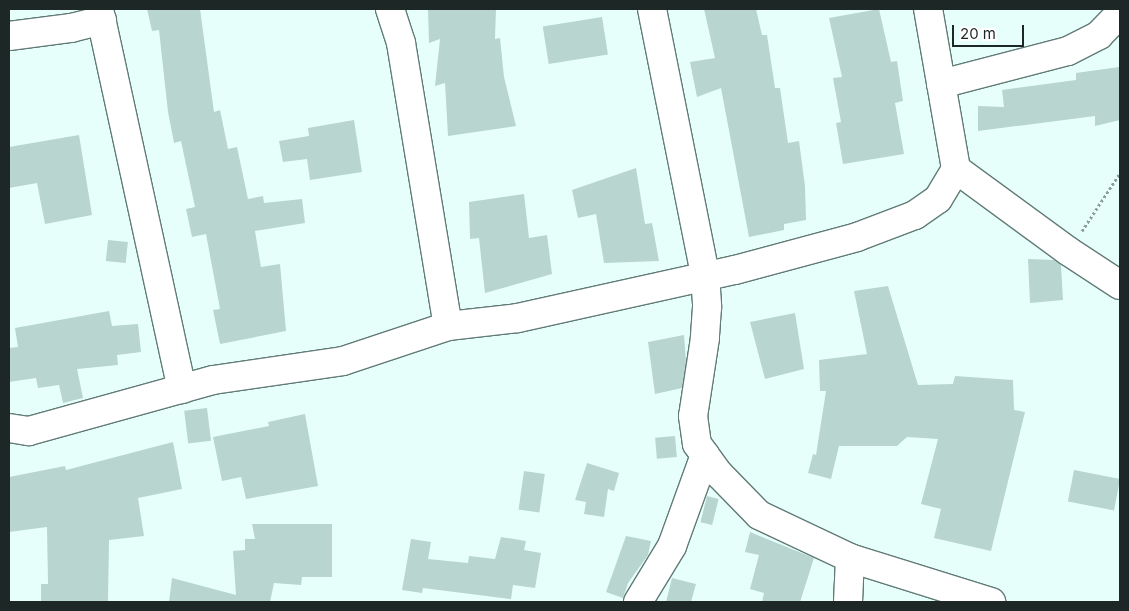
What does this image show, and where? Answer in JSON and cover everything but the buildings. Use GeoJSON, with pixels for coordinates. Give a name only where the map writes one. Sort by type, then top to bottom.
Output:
{"type":"FeatureCollection","features":[{"type":"Feature","properties":{"kind":"street"},"geometry":{"type":"LineString","coordinates":[[390,9],[401,43],[448,326]]}},
{"type":"Feature","properties":{"kind":"street"},"geometry":{"type":"LineString","coordinates":[[652,9],[705,275],[708,307],[693,416],[697,444],[719,474],[759,515],[850,558],[991,602]]}},
{"type":"Feature","properties":{"kind":"street"},"geometry":{"type":"LineString","coordinates":[[9,428],[29,431],[214,380],[343,361],[448,326],[518,318],[705,275],[736,270],[857,238],[899,221],[938,199],[956,169],[928,9]]}},
{"type":"Feature","properties":{"kind":"street"},"geometry":{"type":"LineString","coordinates":[[941,84],[1068,51],[1099,35],[1120,13]]}},
{"type":"Feature","properties":{"kind":"street"},"geometry":{"type":"LineString","coordinates":[[9,36],[71,28],[100,14],[182,389]]}},
{"type":"Feature","properties":{"kind":"street"},"geometry":{"type":"LineString","coordinates":[[956,169],[1068,251],[1120,285]]}},
{"type":"Feature","properties":{"kind":"street"},"geometry":{"type":"LineString","coordinates":[[638,602],[672,546],[706,456]]}},
{"type":"Feature","properties":{"kind":"street"},"geometry":{"type":"LineString","coordinates":[[848,602],[850,558]]}},
{"type":"Feature","properties":{"kind":"path"},"geometry":{"type":"LineString","coordinates":[[1068,251],[1120,173]]}}]}
